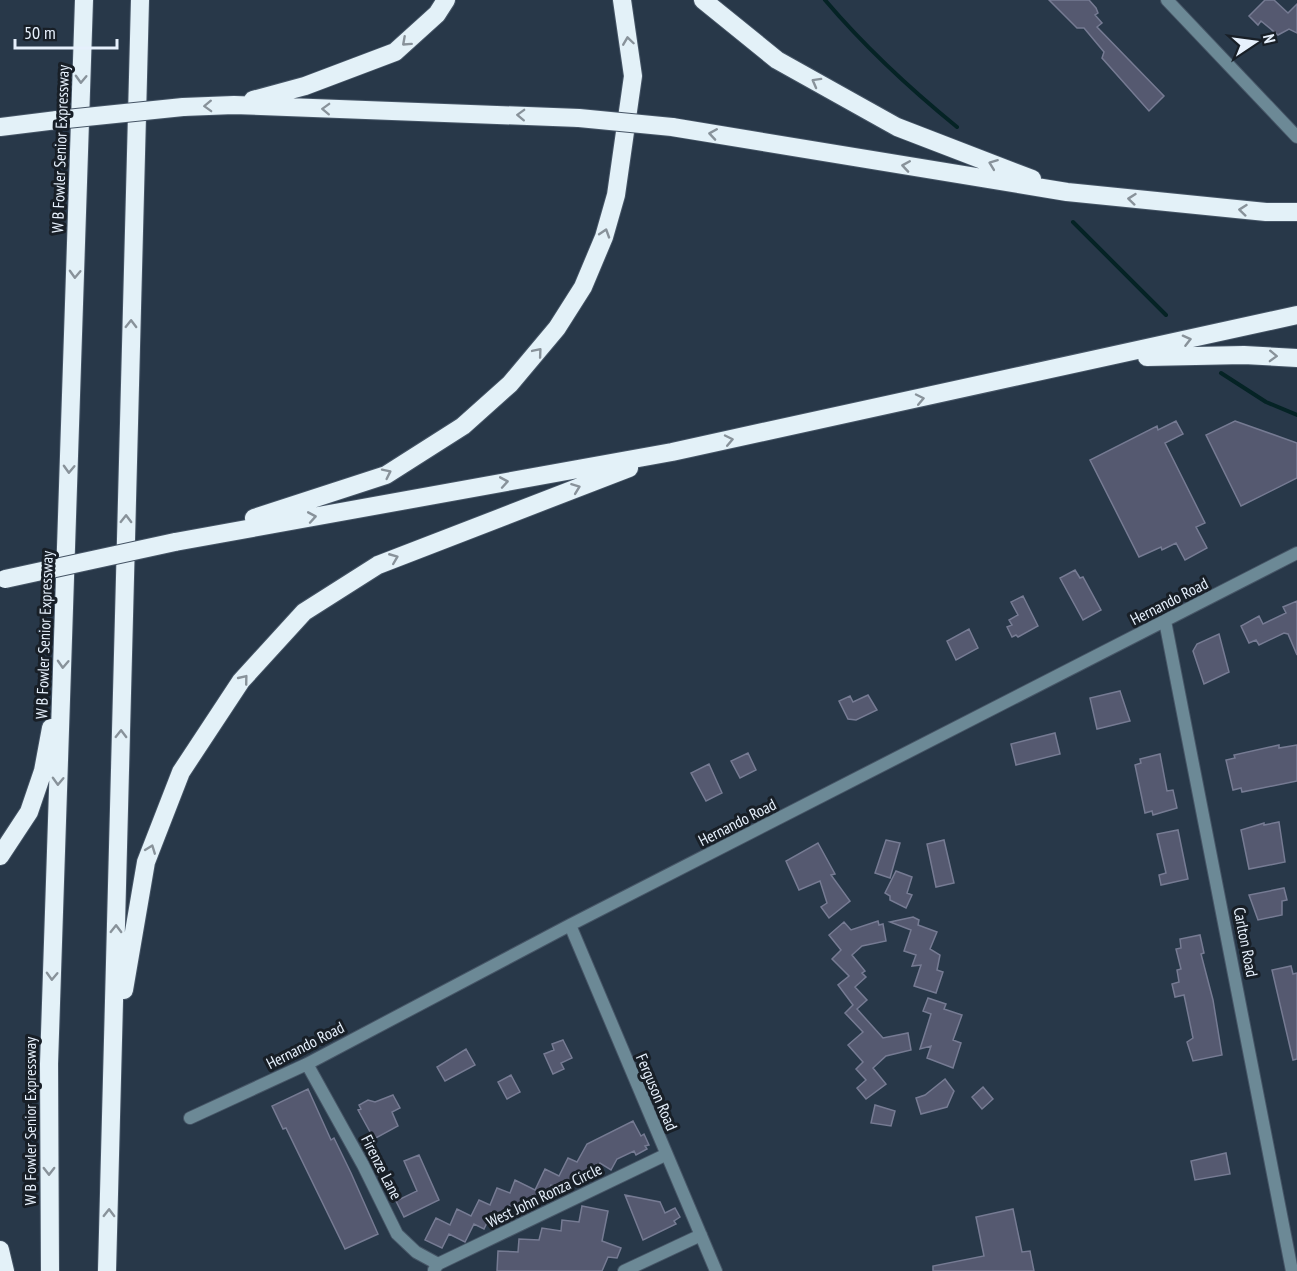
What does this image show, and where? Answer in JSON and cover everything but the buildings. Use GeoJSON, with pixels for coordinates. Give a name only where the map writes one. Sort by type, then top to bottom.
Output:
{"type":"FeatureCollection","features":[{"type":"Feature","properties":{"kind":"highway","name":"W B Fowler Senior Expressway"},"geometry":{"type":"LineString","coordinates":[[50,1271],[49,1064],[84,0]]}},
{"type":"Feature","properties":{"kind":"highway"},"geometry":{"type":"LineString","coordinates":[[107,1271],[140,0]]}},
{"type":"Feature","properties":{"kind":"highway"},"geometry":{"type":"LineString","coordinates":[[138,39],[147,0]]}},
{"type":"Feature","properties":{"kind":"highway"},"geometry":{"type":"LineString","coordinates":[[234,105],[304,86],[395,52],[437,14],[446,0]]}},
{"type":"Feature","properties":{"kind":"highway"},"geometry":{"type":"LineString","coordinates":[[184,540],[386,475],[463,426],[510,384],[557,328],[583,287],[604,237],[616,195],[633,76],[622,0]]}},
{"type":"Feature","properties":{"kind":"highway"},"geometry":{"type":"LineString","coordinates":[[703,0],[777,60],[897,127],[1067,192]]}},
{"type":"Feature","properties":{"kind":"highway"},"geometry":{"type":"LineString","coordinates":[[1,127],[183,107],[234,105],[579,117],[672,127],[1067,192],[1266,212],[1297,212]]}},
{"type":"Feature","properties":{"kind":"highway"},"geometry":{"type":"LineString","coordinates":[[2,580],[184,540],[672,452],[1109,359],[1297,315]]}},
{"type":"Feature","properties":{"kind":"highway"},"geometry":{"type":"LineString","coordinates":[[1109,359],[1244,355],[1297,358]]}},
{"type":"Feature","properties":{"kind":"highway"},"geometry":{"type":"LineString","coordinates":[[110,1135],[126,974],[146,862],[181,772],[242,681],[304,612],[378,565],[672,452]]}},
{"type":"Feature","properties":{"kind":"highway"},"geometry":{"type":"LineString","coordinates":[[0,856],[29,812],[43,771],[51,726],[61,701]]}},
{"type":"Feature","properties":{"kind":"highway"},"geometry":{"type":"LineString","coordinates":[[0,1250],[5,1271]]}},
{"type":"Feature","properties":{"kind":"street"},"geometry":{"type":"LineString","coordinates":[[1167,0],[1297,137]]}},
{"type":"Feature","properties":{"kind":"street","name":"Hernando Road"},"geometry":{"type":"LineString","coordinates":[[190,1118],[308,1064],[570,925],[1297,553]]}},
{"type":"Feature","properties":{"kind":"street","name":"Carlton Road"},"geometry":{"type":"LineString","coordinates":[[1166,621],[1292,1271]]}},
{"type":"Feature","properties":{"kind":"street","name":"Ferguson Road"},"geometry":{"type":"LineString","coordinates":[[570,925],[665,1155],[716,1271]]}},
{"type":"Feature","properties":{"kind":"street","name":"Firenze Lane"},"geometry":{"type":"LineString","coordinates":[[308,1064],[363,1165],[397,1234],[436,1268]]}},
{"type":"Feature","properties":{"kind":"street","name":"West John Ronza Circle"},"geometry":{"type":"LineString","coordinates":[[436,1268],[665,1155]]}},
{"type":"Feature","properties":{"kind":"street"},"geometry":{"type":"LineString","coordinates":[[624,1271],[700,1235]]}},
{"type":"Feature","properties":{"kind":"waterway"},"geometry":{"type":"LineString","coordinates":[[825,0],[888,66],[957,127]]}},
{"type":"Feature","properties":{"kind":"waterway"},"geometry":{"type":"LineString","coordinates":[[1073,222],[1166,315]]}},
{"type":"Feature","properties":{"kind":"waterway"},"geometry":{"type":"LineString","coordinates":[[1221,373],[1266,402],[1297,415]]}}]}
